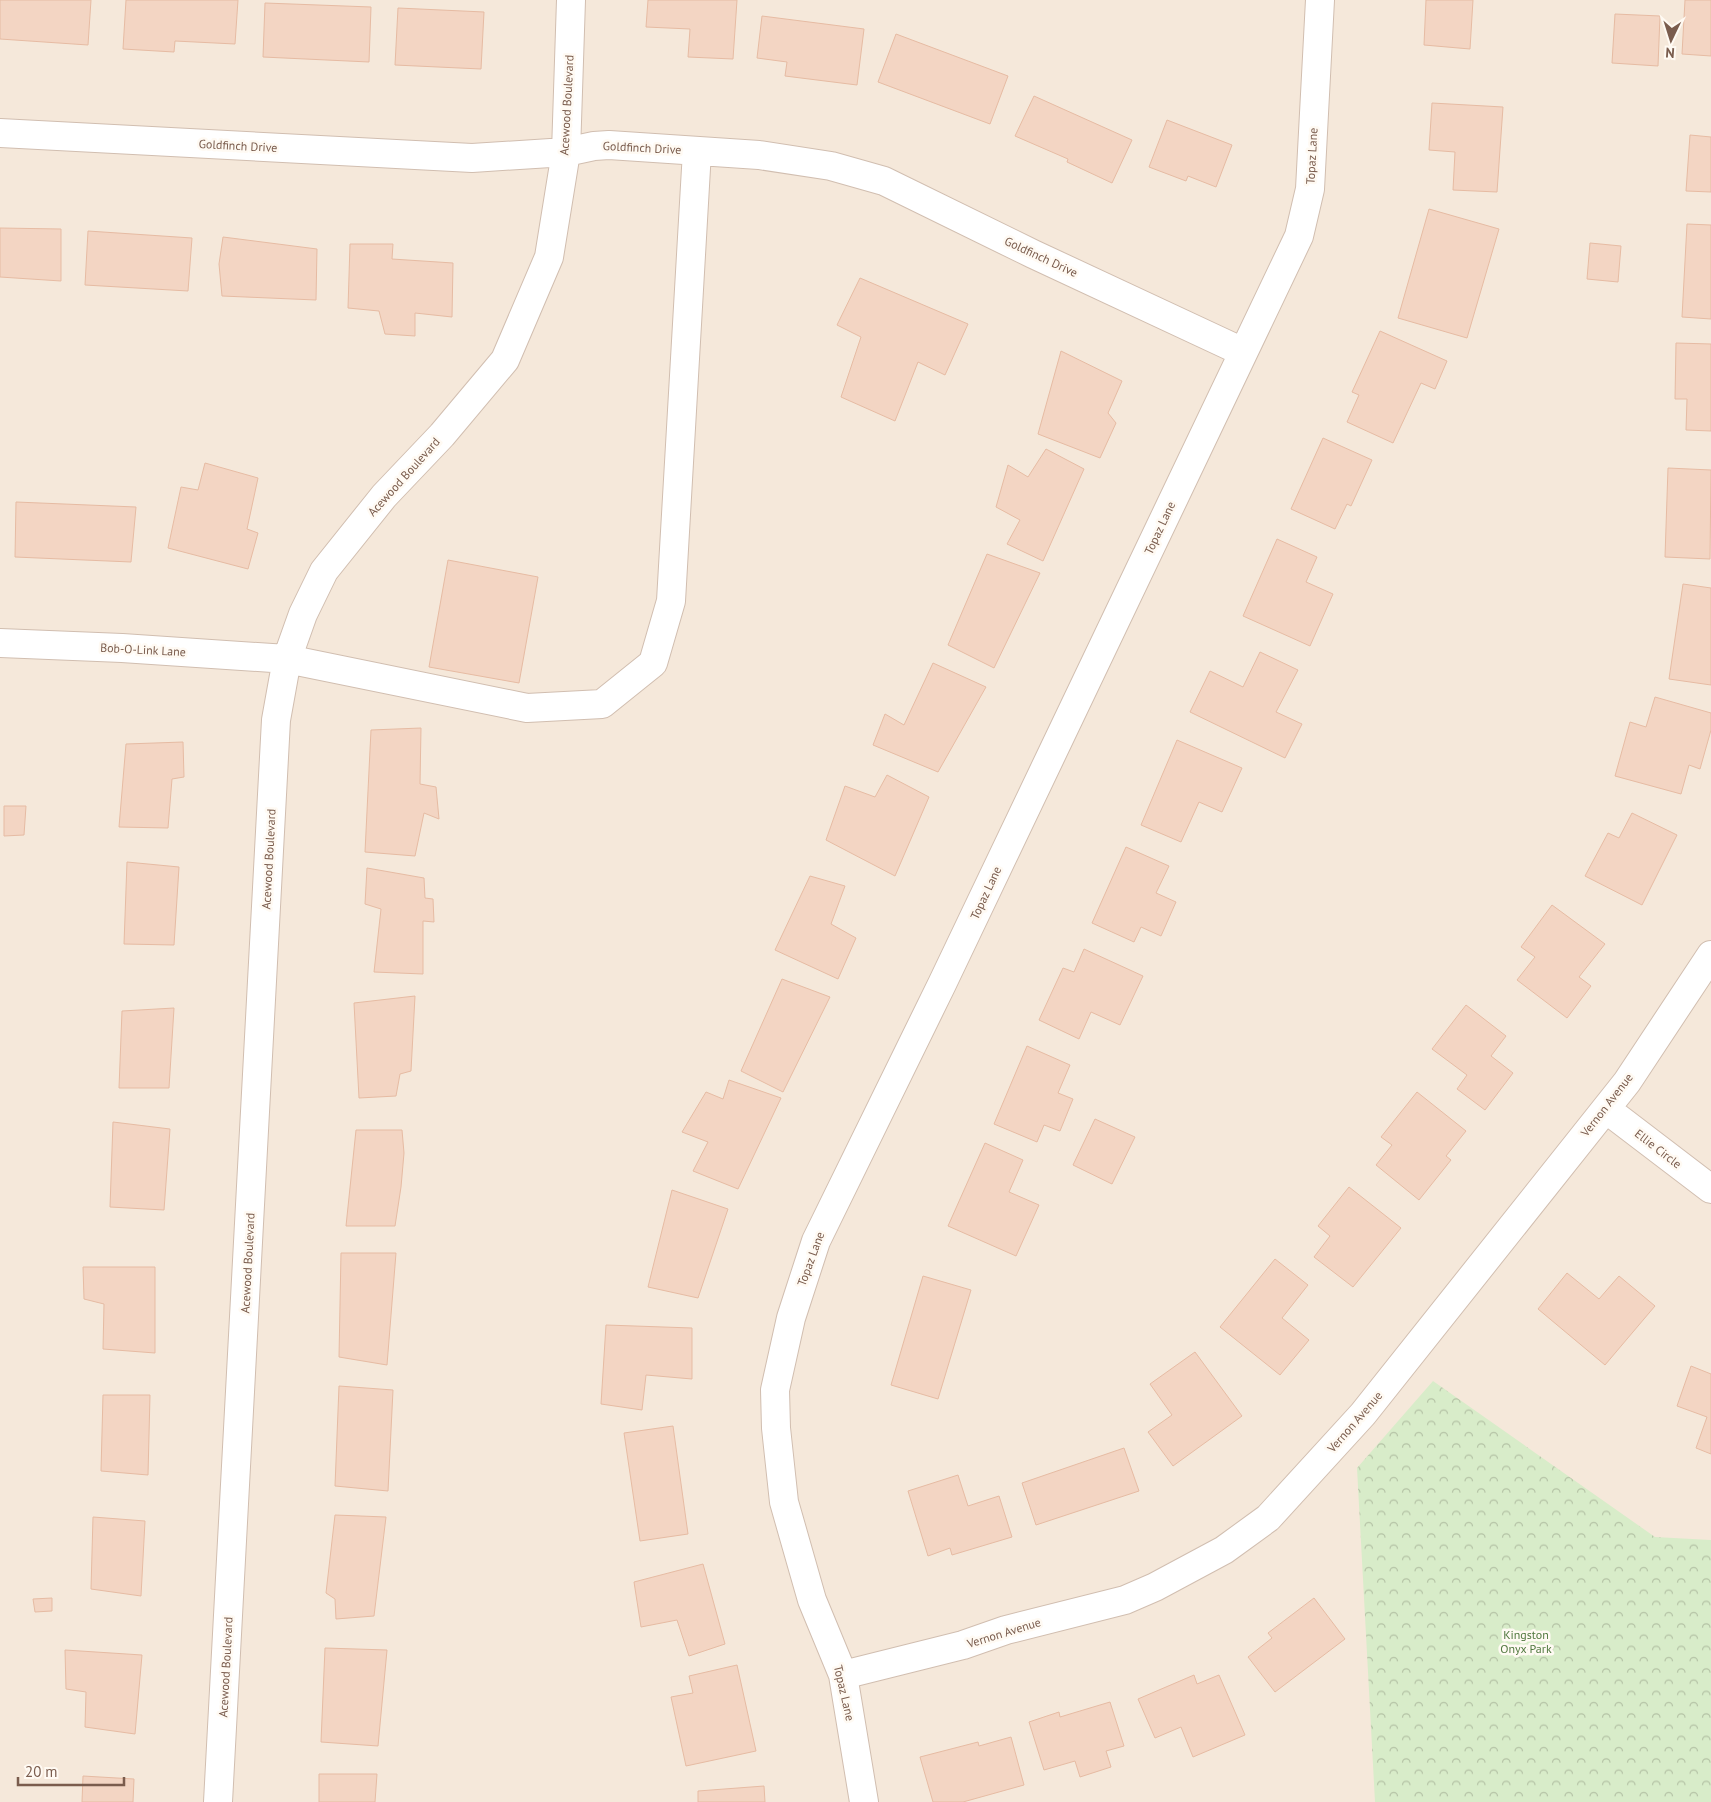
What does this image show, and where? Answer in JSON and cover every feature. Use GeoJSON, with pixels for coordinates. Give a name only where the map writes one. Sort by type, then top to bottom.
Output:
{"type":"FeatureCollection","features":[{"type":"Feature","properties":{"kind":"street","name":"Acewood Boulevard"},"geometry":{"type":"LineString","coordinates":[[218,1802],[276,720],[287,659],[303,614],[324,571],[384,496],[442,434],[505,360],[549,257],[566,152],[571,0]]}},
{"type":"Feature","properties":{"kind":"street","name":"Topaz Lane"},"geometry":{"type":"LineString","coordinates":[[864,1802],[842,1675],[812,1600],[784,1502],[776,1428],[775,1390],[791,1318],[816,1240],[942,984],[1298,236],[1310,189],[1320,0]]}},
{"type":"Feature","properties":{"kind":"street","name":"Goldfinch Drive"},"geometry":{"type":"LineString","coordinates":[[0,133],[472,158],[566,152],[609,145],[759,155],[831,166],[884,181],[1033,254],[1244,352]]}},
{"type":"Feature","properties":{"kind":"street","name":"Bob-O-Link Lane"},"geometry":{"type":"LineString","coordinates":[[0,643],[122,648],[287,659],[527,708],[602,704],[653,664],[671,601],[697,151]]}},
{"type":"Feature","properties":{"kind":"street","name":"Vernon Avenue"},"geometry":{"type":"LineString","coordinates":[[842,1675],[963,1645],[1006,1630],[1125,1600],[1155,1587],[1224,1550],[1268,1518],[1363,1414],[1627,1082],[1711,955]]}},
{"type":"Feature","properties":{"kind":"street","name":"Ellie Circle"},"geometry":{"type":"LineString","coordinates":[[1606,1108],[1711,1190]]}},
{"type":"Feature","properties":{"kind":"shaded area"},"geometry":{"type":"Polygon","coordinates":[[[0,0],[1711,0],[1711,1802],[0,1802],[0,0]]]}},
{"type":"Feature","properties":{"kind":"green space","name":"Kingston Onyx Park"},"geometry":{"type":"Polygon","coordinates":[[[1433,1381],[1655,1537],[1711,1540],[1711,1802],[1375,1802],[1357,1468],[1433,1381]]]}},
{"type":"Feature","properties":{"kind":"building"},"geometry":{"type":"Polygon","coordinates":[[[0,0],[91,0],[88,45],[0,39],[0,0]]]}},
{"type":"Feature","properties":{"kind":"building"},"geometry":{"type":"Polygon","coordinates":[[[126,0],[238,0],[235,44],[175,41],[174,52],[123,49],[126,0]]]}},
{"type":"Feature","properties":{"kind":"building"},"geometry":{"type":"Polygon","coordinates":[[[648,0],[737,0],[733,59],[688,57],[690,29],[646,27],[648,0]]]}},
{"type":"Feature","properties":{"kind":"building"},"geometry":{"type":"Polygon","coordinates":[[[1426,0],[1473,0],[1470,49],[1424,45],[1426,0]]]}},
{"type":"Feature","properties":{"kind":"building"},"geometry":{"type":"Polygon","coordinates":[[[1685,0],[1711,0],[1711,56],[1682,54],[1685,0]]]}},
{"type":"Feature","properties":{"kind":"building"},"geometry":{"type":"Polygon","coordinates":[[[265,3],[371,7],[369,62],[263,57],[265,3]]]}},
{"type":"Feature","properties":{"kind":"building"},"geometry":{"type":"Polygon","coordinates":[[[398,8],[484,12],[481,69],[395,65],[398,8]]]}},
{"type":"Feature","properties":{"kind":"building"},"geometry":{"type":"Polygon","coordinates":[[[1615,14],[1660,16],[1658,66],[1612,63],[1615,14]]]}},
{"type":"Feature","properties":{"kind":"building"},"geometry":{"type":"Polygon","coordinates":[[[762,16],[864,29],[857,85],[785,76],[787,62],[757,58],[762,16]]]}},
{"type":"Feature","properties":{"kind":"building"},"geometry":{"type":"Polygon","coordinates":[[[896,34],[1008,76],[990,124],[878,82],[896,34]]]}},
{"type":"Feature","properties":{"kind":"building"},"geometry":{"type":"Polygon","coordinates":[[[1034,96],[1132,140],[1112,183],[1067,162],[1068,159],[1015,136],[1034,96]]]}},
{"type":"Feature","properties":{"kind":"building"},"geometry":{"type":"Polygon","coordinates":[[[1432,103],[1503,107],[1497,192],[1453,190],[1455,152],[1429,150],[1432,103]]]}},
{"type":"Feature","properties":{"kind":"building"},"geometry":{"type":"Polygon","coordinates":[[[1167,120],[1232,145],[1216,187],[1188,176],[1186,181],[1149,167],[1167,120]]]}},
{"type":"Feature","properties":{"kind":"building"},"geometry":{"type":"Polygon","coordinates":[[[1690,135],[1711,137],[1711,192],[1686,191],[1690,135]]]}},
{"type":"Feature","properties":{"kind":"building"},"geometry":{"type":"Polygon","coordinates":[[[1429,209],[1499,229],[1467,338],[1398,318],[1429,209]]]}},
{"type":"Feature","properties":{"kind":"building"},"geometry":{"type":"Polygon","coordinates":[[[1687,224],[1711,225],[1711,319],[1682,317],[1687,224]]]}},
{"type":"Feature","properties":{"kind":"building"},"geometry":{"type":"Polygon","coordinates":[[[0,228],[61,229],[61,281],[0,277],[0,228]]]}},
{"type":"Feature","properties":{"kind":"building"},"geometry":{"type":"Polygon","coordinates":[[[88,231],[192,238],[188,291],[85,285],[88,231]]]}},
{"type":"Feature","properties":{"kind":"building"},"geometry":{"type":"Polygon","coordinates":[[[223,237],[317,249],[316,300],[222,296],[219,264],[223,237]]]}},
{"type":"Feature","properties":{"kind":"building"},"geometry":{"type":"Polygon","coordinates":[[[1590,243],[1621,246],[1618,282],[1587,279],[1590,243]]]}},
{"type":"Feature","properties":{"kind":"building"},"geometry":{"type":"Polygon","coordinates":[[[350,244],[393,244],[392,259],[453,263],[452,317],[415,313],[415,336],[385,334],[379,311],[348,308],[350,244]]]}},
{"type":"Feature","properties":{"kind":"building"},"geometry":{"type":"Polygon","coordinates":[[[860,278],[968,324],[945,375],[918,362],[895,421],[841,397],[861,337],[837,325],[860,278]]]}},
{"type":"Feature","properties":{"kind":"building"},"geometry":{"type":"Polygon","coordinates":[[[1380,331],[1447,361],[1435,389],[1421,383],[1393,443],[1347,422],[1359,395],[1352,392],[1380,331]]]}},
{"type":"Feature","properties":{"kind":"building"},"geometry":{"type":"Polygon","coordinates":[[[1676,343],[1711,344],[1711,431],[1686,430],[1687,399],[1675,399],[1676,343]]]}},
{"type":"Feature","properties":{"kind":"building"},"geometry":{"type":"Polygon","coordinates":[[[1061,351],[1122,381],[1108,413],[1116,423],[1100,458],[1038,434],[1061,351]]]}},
{"type":"Feature","properties":{"kind":"building"},"geometry":{"type":"Polygon","coordinates":[[[1323,438],[1372,460],[1351,506],[1347,504],[1335,529],[1291,509],[1323,438]]]}},
{"type":"Feature","properties":{"kind":"building"},"geometry":{"type":"Polygon","coordinates":[[[1046,449],[1084,469],[1043,561],[1007,544],[1020,520],[996,507],[1008,465],[1028,477],[1046,449]]]}},
{"type":"Feature","properties":{"kind":"building"},"geometry":{"type":"Polygon","coordinates":[[[205,463],[258,478],[247,529],[258,533],[248,569],[168,548],[181,487],[198,490],[205,463]]]}},
{"type":"Feature","properties":{"kind":"building"},"geometry":{"type":"Polygon","coordinates":[[[1668,468],[1711,470],[1710,559],[1665,557],[1668,468]]]}},
{"type":"Feature","properties":{"kind":"building"},"geometry":{"type":"Polygon","coordinates":[[[16,502],[136,507],[131,562],[15,557],[16,502]]]}},
{"type":"Feature","properties":{"kind":"building"},"geometry":{"type":"Polygon","coordinates":[[[1277,539],[1317,557],[1306,582],[1333,594],[1310,646],[1243,616],[1277,539]]]}},
{"type":"Feature","properties":{"kind":"building"},"geometry":{"type":"Polygon","coordinates":[[[987,554],[1040,573],[994,668],[948,645],[987,554]]]}},
{"type":"Feature","properties":{"kind":"building"},"geometry":{"type":"Polygon","coordinates":[[[448,560],[538,577],[519,683],[429,667],[448,560]]]}},
{"type":"Feature","properties":{"kind":"building"},"geometry":{"type":"Polygon","coordinates":[[[1683,584],[1711,588],[1711,685],[1669,679],[1683,584]]]}},
{"type":"Feature","properties":{"kind":"building"},"geometry":{"type":"Polygon","coordinates":[[[1260,652],[1298,670],[1276,712],[1302,724],[1285,758],[1190,712],[1210,671],[1243,687],[1260,652]]]}},
{"type":"Feature","properties":{"kind":"building"},"geometry":{"type":"Polygon","coordinates":[[[933,663],[986,687],[938,772],[873,745],[885,714],[904,725],[933,663]]]}},
{"type":"Feature","properties":{"kind":"building"},"geometry":{"type":"Polygon","coordinates":[[[1655,697],[1711,713],[1711,730],[1700,769],[1689,765],[1681,794],[1615,776],[1630,722],[1646,727],[1655,697]]]}},
{"type":"Feature","properties":{"kind":"building"},"geometry":{"type":"Polygon","coordinates":[[[421,728],[420,784],[436,787],[439,819],[424,813],[415,856],[365,852],[371,730],[421,728]]]}},
{"type":"Feature","properties":{"kind":"building"},"geometry":{"type":"Polygon","coordinates":[[[1177,740],[1242,768],[1222,812],[1199,802],[1181,842],[1141,825],[1177,740]]]}},
{"type":"Feature","properties":{"kind":"building"},"geometry":{"type":"Polygon","coordinates":[[[183,742],[184,777],[172,779],[168,828],[119,827],[126,744],[183,742]]]}},
{"type":"Feature","properties":{"kind":"building"},"geometry":{"type":"Polygon","coordinates":[[[887,775],[929,797],[895,876],[826,840],[845,786],[875,797],[887,775]]]}},
{"type":"Feature","properties":{"kind":"building"},"geometry":{"type":"Polygon","coordinates":[[[4,806],[26,806],[24,835],[4,836],[4,806]]]}},
{"type":"Feature","properties":{"kind":"building"},"geometry":{"type":"Polygon","coordinates":[[[1632,813],[1677,835],[1642,905],[1585,876],[1608,833],[1619,838],[1632,813]]]}},
{"type":"Feature","properties":{"kind":"building"},"geometry":{"type":"Polygon","coordinates":[[[1126,847],[1169,866],[1156,893],[1176,902],[1161,936],[1141,927],[1134,942],[1092,923],[1126,847]]]}},
{"type":"Feature","properties":{"kind":"building"},"geometry":{"type":"Polygon","coordinates":[[[127,862],[179,867],[174,945],[124,944],[127,862]]]}},
{"type":"Feature","properties":{"kind":"building"},"geometry":{"type":"Polygon","coordinates":[[[367,868],[424,878],[425,898],[433,899],[434,922],[423,921],[423,974],[374,972],[381,909],[365,904],[367,868]]]}},
{"type":"Feature","properties":{"kind":"building"},"geometry":{"type":"Polygon","coordinates":[[[810,876],[845,886],[831,924],[856,938],[838,979],[775,950],[810,876]]]}},
{"type":"Feature","properties":{"kind":"building"},"geometry":{"type":"Polygon","coordinates":[[[1552,905],[1605,944],[1579,977],[1591,986],[1567,1018],[1517,980],[1535,957],[1521,947],[1552,905]]]}},
{"type":"Feature","properties":{"kind":"building"},"geometry":{"type":"Polygon","coordinates":[[[1084,949],[1143,976],[1120,1025],[1091,1012],[1079,1039],[1039,1020],[1063,968],[1074,972],[1084,949]]]}},
{"type":"Feature","properties":{"kind":"building"},"geometry":{"type":"Polygon","coordinates":[[[782,979],[830,997],[783,1092],[741,1071],[782,979]]]}},
{"type":"Feature","properties":{"kind":"building"},"geometry":{"type":"Polygon","coordinates":[[[415,996],[411,1071],[400,1074],[396,1096],[359,1098],[354,1003],[415,996]]]}},
{"type":"Feature","properties":{"kind":"building"},"geometry":{"type":"Polygon","coordinates":[[[1466,1005],[1506,1036],[1491,1056],[1513,1073],[1485,1110],[1457,1089],[1467,1075],[1432,1049],[1466,1005]]]}},
{"type":"Feature","properties":{"kind":"building"},"geometry":{"type":"Polygon","coordinates":[[[174,1008],[169,1088],[119,1088],[122,1011],[174,1008]]]}},
{"type":"Feature","properties":{"kind":"building"},"geometry":{"type":"Polygon","coordinates":[[[1027,1046],[1070,1065],[1058,1093],[1073,1099],[1060,1131],[1044,1125],[1037,1142],[994,1124],[1027,1046]]]}},
{"type":"Feature","properties":{"kind":"building"},"geometry":{"type":"Polygon","coordinates":[[[729,1080],[781,1098],[738,1189],[693,1171],[708,1142],[682,1132],[706,1092],[723,1099],[729,1080]]]}},
{"type":"Feature","properties":{"kind":"building"},"geometry":{"type":"Polygon","coordinates":[[[1417,1092],[1466,1131],[1446,1156],[1451,1160],[1419,1200],[1376,1165],[1392,1145],[1381,1137],[1417,1092]]]}},
{"type":"Feature","properties":{"kind":"building"},"geometry":{"type":"Polygon","coordinates":[[[1095,1119],[1135,1137],[1112,1184],[1073,1165],[1095,1119]]]}},
{"type":"Feature","properties":{"kind":"building"},"geometry":{"type":"Polygon","coordinates":[[[113,1122],[170,1129],[164,1210],[110,1207],[113,1122]]]}},
{"type":"Feature","properties":{"kind":"building"},"geometry":{"type":"Polygon","coordinates":[[[356,1130],[402,1130],[404,1153],[395,1226],[346,1226],[356,1130]]]}},
{"type":"Feature","properties":{"kind":"building"},"geometry":{"type":"Polygon","coordinates":[[[985,1143],[1023,1160],[1009,1192],[1039,1205],[1016,1256],[948,1226],[985,1143]]]}},
{"type":"Feature","properties":{"kind":"building"},"geometry":{"type":"Polygon","coordinates":[[[1349,1187],[1401,1228],[1353,1287],[1314,1257],[1330,1236],[1318,1226],[1349,1187]]]}},
{"type":"Feature","properties":{"kind":"building"},"geometry":{"type":"Polygon","coordinates":[[[672,1190],[728,1209],[698,1298],[648,1287],[672,1190]]]}},
{"type":"Feature","properties":{"kind":"building"},"geometry":{"type":"Polygon","coordinates":[[[341,1253],[396,1253],[387,1365],[339,1357],[341,1253]]]}},
{"type":"Feature","properties":{"kind":"building"},"geometry":{"type":"Polygon","coordinates":[[[1275,1259],[1308,1285],[1282,1318],[1309,1340],[1280,1375],[1220,1327],[1275,1259]]]}},
{"type":"Feature","properties":{"kind":"building"},"geometry":{"type":"Polygon","coordinates":[[[83,1267],[155,1267],[155,1353],[103,1349],[104,1304],[84,1299],[83,1267]]]}},
{"type":"Feature","properties":{"kind":"building"},"geometry":{"type":"Polygon","coordinates":[[[1567,1273],[1599,1299],[1619,1276],[1655,1306],[1605,1365],[1538,1309],[1567,1273]]]}},
{"type":"Feature","properties":{"kind":"building"},"geometry":{"type":"Polygon","coordinates":[[[923,1276],[971,1290],[938,1399],[891,1385],[923,1276]]]}},
{"type":"Feature","properties":{"kind":"building"},"geometry":{"type":"Polygon","coordinates":[[[606,1325],[692,1328],[692,1379],[646,1375],[642,1410],[601,1404],[606,1325]]]}},
{"type":"Feature","properties":{"kind":"building"},"geometry":{"type":"Polygon","coordinates":[[[1195,1352],[1242,1416],[1173,1466],[1148,1432],[1172,1415],[1150,1384],[1195,1352]]]}},
{"type":"Feature","properties":{"kind":"building"},"geometry":{"type":"Polygon","coordinates":[[[1691,1366],[1711,1374],[1711,1454],[1696,1448],[1707,1417],[1677,1406],[1691,1366]]]}},
{"type":"Feature","properties":{"kind":"building"},"geometry":{"type":"Polygon","coordinates":[[[339,1386],[393,1390],[388,1491],[335,1486],[339,1386]]]}},
{"type":"Feature","properties":{"kind":"building"},"geometry":{"type":"Polygon","coordinates":[[[103,1395],[150,1395],[148,1475],[101,1471],[103,1395]]]}},
{"type":"Feature","properties":{"kind":"building"},"geometry":{"type":"Polygon","coordinates":[[[673,1426],[688,1534],[640,1541],[624,1433],[673,1426]]]}},
{"type":"Feature","properties":{"kind":"building"},"geometry":{"type":"Polygon","coordinates":[[[1124,1448],[1139,1491],[1036,1525],[1022,1483],[1124,1448]]]}},
{"type":"Feature","properties":{"kind":"building"},"geometry":{"type":"Polygon","coordinates":[[[958,1475],[968,1506],[999,1496],[1012,1537],[952,1555],[950,1548],[928,1556],[908,1491],[958,1475]]]}},
{"type":"Feature","properties":{"kind":"building"},"geometry":{"type":"Polygon","coordinates":[[[335,1515],[386,1517],[374,1616],[336,1619],[335,1599],[326,1593],[335,1515]]]}},
{"type":"Feature","properties":{"kind":"building"},"geometry":{"type":"Polygon","coordinates":[[[93,1517],[145,1521],[141,1596],[91,1589],[93,1517]]]}},
{"type":"Feature","properties":{"kind":"building"},"geometry":{"type":"Polygon","coordinates":[[[703,1564],[725,1644],[689,1656],[677,1620],[641,1627],[634,1582],[703,1564]]]}},
{"type":"Feature","properties":{"kind":"building"},"geometry":{"type":"Polygon","coordinates":[[[52,1598],[52,1611],[35,1612],[33,1599],[52,1598]]]}},
{"type":"Feature","properties":{"kind":"building"},"geometry":{"type":"Polygon","coordinates":[[[1314,1598],[1345,1639],[1275,1692],[1248,1657],[1272,1638],[1268,1633],[1314,1598]]]}},
{"type":"Feature","properties":{"kind":"building"},"geometry":{"type":"Polygon","coordinates":[[[325,1648],[387,1650],[378,1746],[321,1742],[325,1648]]]}},
{"type":"Feature","properties":{"kind":"building"},"geometry":{"type":"Polygon","coordinates":[[[65,1650],[142,1655],[135,1734],[85,1727],[86,1692],[66,1689],[65,1650]]]}},
{"type":"Feature","properties":{"kind":"building"},"geometry":{"type":"Polygon","coordinates":[[[737,1665],[756,1751],[686,1766],[671,1697],[693,1693],[689,1676],[737,1665]]]}},
{"type":"Feature","properties":{"kind":"building"},"geometry":{"type":"Polygon","coordinates":[[[1194,1675],[1197,1684],[1219,1675],[1245,1735],[1193,1757],[1181,1727],[1155,1738],[1138,1699],[1194,1675]]]}},
{"type":"Feature","properties":{"kind":"building"},"geometry":{"type":"Polygon","coordinates":[[[1110,1702],[1124,1746],[1106,1751],[1111,1767],[1080,1777],[1075,1761],[1044,1770],[1029,1722],[1059,1712],[1060,1717],[1110,1702]]]}},
{"type":"Feature","properties":{"kind":"building"},"geometry":{"type":"Polygon","coordinates":[[[1011,1737],[1024,1785],[963,1802],[933,1802],[920,1757],[978,1742],[979,1746],[1011,1737]]]}},
{"type":"Feature","properties":{"kind":"building"},"geometry":{"type":"Polygon","coordinates":[[[319,1774],[377,1774],[375,1802],[319,1802],[319,1774]]]}},
{"type":"Feature","properties":{"kind":"building"},"geometry":{"type":"Polygon","coordinates":[[[83,1776],[134,1779],[133,1802],[82,1802],[83,1776]]]}},
{"type":"Feature","properties":{"kind":"building"},"geometry":{"type":"Polygon","coordinates":[[[764,1786],[765,1802],[698,1802],[698,1791],[764,1786]]]}}]}
